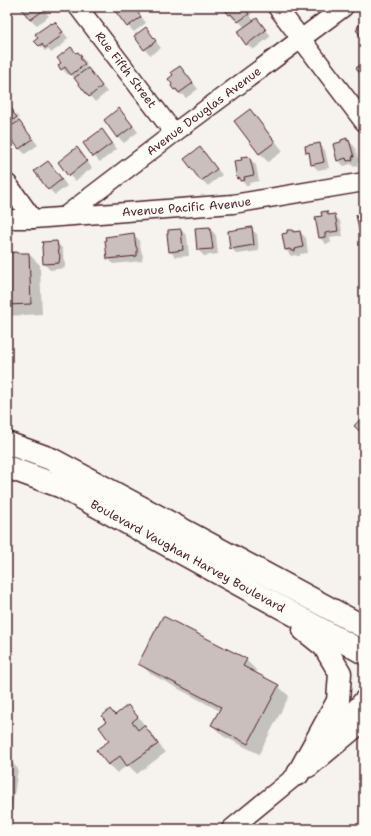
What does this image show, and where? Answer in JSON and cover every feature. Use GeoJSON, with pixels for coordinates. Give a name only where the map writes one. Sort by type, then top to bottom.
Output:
{"type":"FeatureCollection","features":[{"type":"Feature","properties":{"kind":"main road","name":"Boulevard Vaughan Harvey Boulevard"},"geometry":{"type":"LineString","coordinates":[[7,443],[51,459],[364,627]]}},
{"type":"Feature","properties":{"kind":"main road","name":"Boulevard Vaughan Harvey Boulevard"},"geometry":{"type":"LineString","coordinates":[[7,468],[62,487],[364,653]]}},
{"type":"Feature","properties":{"kind":"main road"},"geometry":{"type":"LineString","coordinates":[[274,579],[364,611]]}},
{"type":"Feature","properties":{"kind":"main road"},"geometry":{"type":"LineString","coordinates":[[262,597],[324,646],[340,673],[338,701],[298,774]]}},
{"type":"Feature","properties":{"kind":"main road"},"geometry":{"type":"LineString","coordinates":[[298,774],[364,718]]}},
{"type":"Feature","properties":{"kind":"street","name":"Rue Fifth Street"},"geometry":{"type":"LineString","coordinates":[[78,7],[174,133]]}},
{"type":"Feature","properties":{"kind":"street"},"geometry":{"type":"LineString","coordinates":[[277,7],[364,122]]}},
{"type":"Feature","properties":{"kind":"street","name":"Avenue Douglas Avenue"},"geometry":{"type":"LineString","coordinates":[[64,216],[344,7]]}},
{"type":"Feature","properties":{"kind":"street","name":"Avenue Pacific Avenue"},"geometry":{"type":"LineString","coordinates":[[7,219],[234,204],[364,182]]}},
{"type":"Feature","properties":{"kind":"street"},"geometry":{"type":"LineString","coordinates":[[7,183],[33,218]]}},
{"type":"Feature","properties":{"kind":"street"},"geometry":{"type":"LineString","coordinates":[[231,829],[298,774],[364,699]]}},
{"type":"Feature","properties":{"kind":"building"},"geometry":{"type":"Polygon","coordinates":[[[20,7],[42,7],[44,10],[30,20],[20,7]]]}},
{"type":"Feature","properties":{"kind":"building"},"geometry":{"type":"Polygon","coordinates":[[[121,7],[134,7],[141,17],[127,27],[115,11],[121,7]]]}},
{"type":"Feature","properties":{"kind":"building"},"geometry":{"type":"Polygon","coordinates":[[[223,7],[247,7],[245,9],[249,14],[238,22],[231,14],[229,15],[223,7]]]}},
{"type":"Feature","properties":{"kind":"building"},"geometry":{"type":"Polygon","coordinates":[[[257,18],[266,30],[246,45],[237,32],[257,18]]]}},
{"type":"Feature","properties":{"kind":"building"},"geometry":{"type":"Polygon","coordinates":[[[55,22],[63,32],[59,34],[61,36],[45,48],[42,44],[39,46],[34,41],[38,38],[35,34],[51,23],[52,24],[55,22]]]}},
{"type":"Feature","properties":{"kind":"building"},"geometry":{"type":"Polygon","coordinates":[[[364,22],[364,41],[356,30],[358,29],[357,27],[364,22]]]}},
{"type":"Feature","properties":{"kind":"building"},"geometry":{"type":"Polygon","coordinates":[[[146,27],[156,41],[144,50],[134,36],[146,27]]]}},
{"type":"Feature","properties":{"kind":"building"},"geometry":{"type":"Polygon","coordinates":[[[71,47],[76,53],[78,52],[82,57],[80,58],[85,64],[71,75],[65,67],[61,70],[58,65],[61,63],[57,58],[71,47]]]}},
{"type":"Feature","properties":{"kind":"building"},"geometry":{"type":"Polygon","coordinates":[[[364,62],[364,79],[356,68],[364,62]]]}},
{"type":"Feature","properties":{"kind":"building"},"geometry":{"type":"Polygon","coordinates":[[[180,66],[193,83],[179,93],[176,89],[174,90],[168,79],[173,75],[171,72],[180,66]]]}},
{"type":"Feature","properties":{"kind":"building"},"geometry":{"type":"Polygon","coordinates":[[[88,68],[102,86],[89,97],[74,78],[88,68]]]}},
{"type":"Feature","properties":{"kind":"building"},"geometry":{"type":"Polygon","coordinates":[[[7,103],[17,117],[9,123],[7,120],[7,103]]]}},
{"type":"Feature","properties":{"kind":"building"},"geometry":{"type":"Polygon","coordinates":[[[119,108],[133,126],[117,138],[104,120],[119,108]]]}},
{"type":"Feature","properties":{"kind":"building"},"geometry":{"type":"Polygon","coordinates":[[[250,109],[275,142],[259,154],[234,121],[250,109]]]}},
{"type":"Feature","properties":{"kind":"building"},"geometry":{"type":"Polygon","coordinates":[[[19,121],[33,139],[19,149],[7,134],[7,129],[19,121]]]}},
{"type":"Feature","properties":{"kind":"building"},"geometry":{"type":"Polygon","coordinates":[[[102,129],[112,143],[93,157],[83,143],[102,129]]]}},
{"type":"Feature","properties":{"kind":"building"},"geometry":{"type":"Polygon","coordinates":[[[347,138],[354,157],[352,157],[353,160],[347,161],[346,158],[337,161],[333,144],[341,142],[341,140],[347,138]]]}},
{"type":"Feature","properties":{"kind":"building"},"geometry":{"type":"Polygon","coordinates":[[[320,143],[324,162],[311,165],[309,152],[306,153],[305,146],[320,143]]]}},
{"type":"Feature","properties":{"kind":"building"},"geometry":{"type":"Polygon","coordinates":[[[77,147],[87,161],[68,176],[58,162],[77,147]]]}},
{"type":"Feature","properties":{"kind":"building"},"geometry":{"type":"Polygon","coordinates":[[[200,147],[217,169],[201,181],[184,159],[200,147]]]}},
{"type":"Feature","properties":{"kind":"building"},"geometry":{"type":"Polygon","coordinates":[[[248,156],[250,158],[254,175],[244,177],[245,180],[240,181],[240,178],[237,179],[234,161],[242,160],[241,157],[248,156]]]}},
{"type":"Feature","properties":{"kind":"building"},"geometry":{"type":"Polygon","coordinates":[[[48,161],[62,179],[48,190],[34,171],[48,161]]]}},
{"type":"Feature","properties":{"kind":"building"},"geometry":{"type":"Polygon","coordinates":[[[327,211],[328,215],[335,214],[338,231],[325,233],[325,237],[319,238],[315,217],[322,216],[321,212],[327,211]]]}},
{"type":"Feature","properties":{"kind":"building"},"geometry":{"type":"Polygon","coordinates":[[[364,211],[363,242],[356,215],[359,215],[359,212],[364,211]]]}},
{"type":"Feature","properties":{"kind":"building"},"geometry":{"type":"Polygon","coordinates":[[[210,227],[213,249],[197,250],[195,228],[210,227]]]}},
{"type":"Feature","properties":{"kind":"building"},"geometry":{"type":"Polygon","coordinates":[[[252,227],[254,245],[230,249],[228,231],[252,227]]]}},
{"type":"Feature","properties":{"kind":"building"},"geometry":{"type":"Polygon","coordinates":[[[181,229],[183,250],[169,252],[168,230],[181,229]]]}},
{"type":"Feature","properties":{"kind":"building"},"geometry":{"type":"Polygon","coordinates":[[[287,230],[293,230],[293,232],[300,231],[303,247],[295,249],[295,251],[291,251],[290,249],[285,250],[282,234],[287,233],[287,230]]]}},
{"type":"Feature","properties":{"kind":"building"},"geometry":{"type":"Polygon","coordinates":[[[134,233],[137,256],[107,259],[105,237],[134,233]]]}},
{"type":"Feature","properties":{"kind":"building"},"geometry":{"type":"Polygon","coordinates":[[[57,241],[60,255],[59,263],[43,264],[42,242],[57,241]]]}},
{"type":"Feature","properties":{"kind":"building"},"geometry":{"type":"Polygon","coordinates":[[[7,253],[29,253],[31,304],[7,305],[7,289],[9,289],[9,279],[7,280],[7,253]]]}},
{"type":"Feature","properties":{"kind":"building"},"geometry":{"type":"Polygon","coordinates":[[[364,415],[364,435],[354,426],[364,415]]]}},
{"type":"Feature","properties":{"kind":"building"},"geometry":{"type":"Polygon","coordinates":[[[163,616],[247,659],[243,666],[279,685],[248,744],[211,725],[221,707],[138,664],[163,616]]]}},
{"type":"Feature","properties":{"kind":"building"},"geometry":{"type":"Polygon","coordinates":[[[128,705],[138,717],[132,722],[138,730],[144,725],[158,744],[127,766],[120,756],[108,765],[96,750],[109,741],[99,727],[106,722],[102,716],[110,709],[115,715],[128,705]]]}}]}
